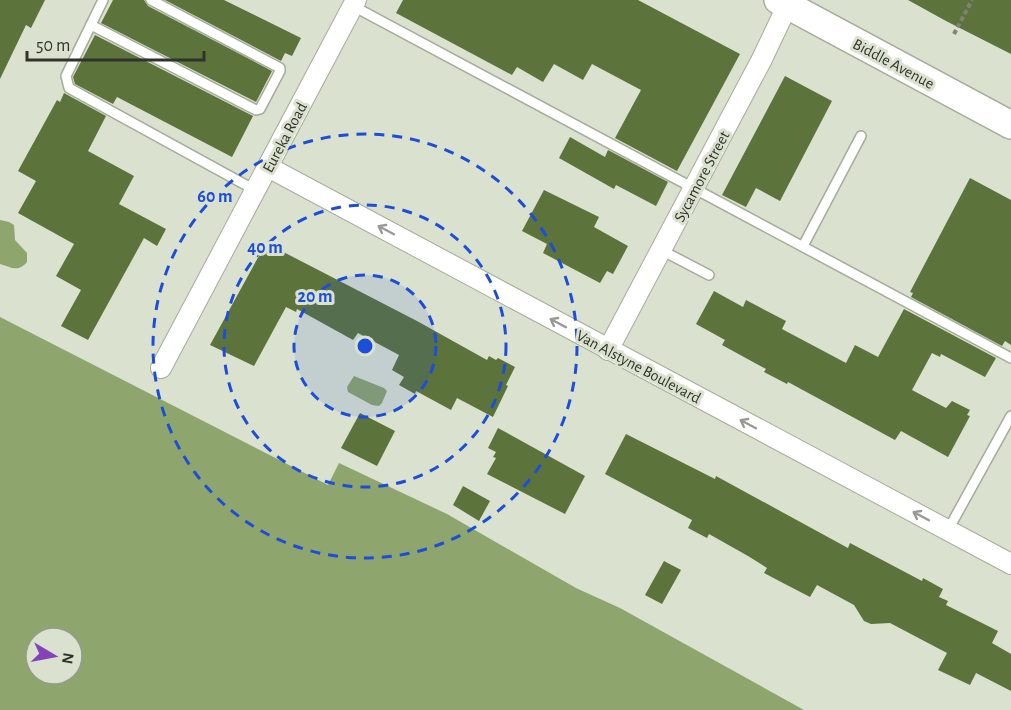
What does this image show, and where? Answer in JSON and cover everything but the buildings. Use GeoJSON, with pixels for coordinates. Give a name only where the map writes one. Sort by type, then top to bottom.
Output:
{"type":"FeatureCollection","features":[{"type":"Feature","properties":{"kind":"main road","name":"Biddle Avenue"},"geometry":{"type":"LineString","coordinates":[[785,2],[1011,125]]}},
{"type":"Feature","properties":{"kind":"street","name":"Sycamore Street"},"geometry":{"type":"LineString","coordinates":[[608,350],[694,188],[785,2]]}},
{"type":"Feature","properties":{"kind":"street","name":"Eureka Road"},"geometry":{"type":"LineString","coordinates":[[160,368],[355,3]]}},
{"type":"Feature","properties":{"kind":"street","name":"Van Alstyne Boulevard"},"geometry":{"type":"LineString","coordinates":[[268,167],[1010,562]]}},
{"type":"Feature","properties":{"kind":"lane"},"geometry":{"type":"LineString","coordinates":[[103,0],[66,76],[69,88],[255,190]]}},
{"type":"Feature","properties":{"kind":"lane"},"geometry":{"type":"LineString","coordinates":[[91,25],[256,110],[260,109],[280,68],[151,0]]}},
{"type":"Feature","properties":{"kind":"lane"},"geometry":{"type":"LineString","coordinates":[[355,3],[1011,358]]}},
{"type":"Feature","properties":{"kind":"lane"},"geometry":{"type":"LineString","coordinates":[[803,246],[861,136]]}},
{"type":"Feature","properties":{"kind":"lane"},"geometry":{"type":"LineString","coordinates":[[661,250],[709,275]]}},
{"type":"Feature","properties":{"kind":"lane"},"geometry":{"type":"LineString","coordinates":[[948,530],[1011,416]]}},
{"type":"Feature","properties":{"kind":"path"},"geometry":{"type":"LineString","coordinates":[[954,34],[972,0]]}},
{"type":"Feature","properties":{"kind":"shaded area"},"geometry":{"type":"Polygon","coordinates":[[[0,220],[14,225],[15,240],[27,253],[27,262],[21,267],[14,268],[0,264],[0,220]]]}},
{"type":"Feature","properties":{"kind":"shaded area"},"geometry":{"type":"Polygon","coordinates":[[[0,317],[328,485],[339,463],[447,514],[576,588],[620,608],[804,710],[0,710],[0,317]]]}},
{"type":"Feature","properties":{"kind":"shaded area"},"geometry":{"type":"Polygon","coordinates":[[[354,376],[387,391],[379,406],[372,405],[348,392],[347,387],[354,376]]]}}]}
